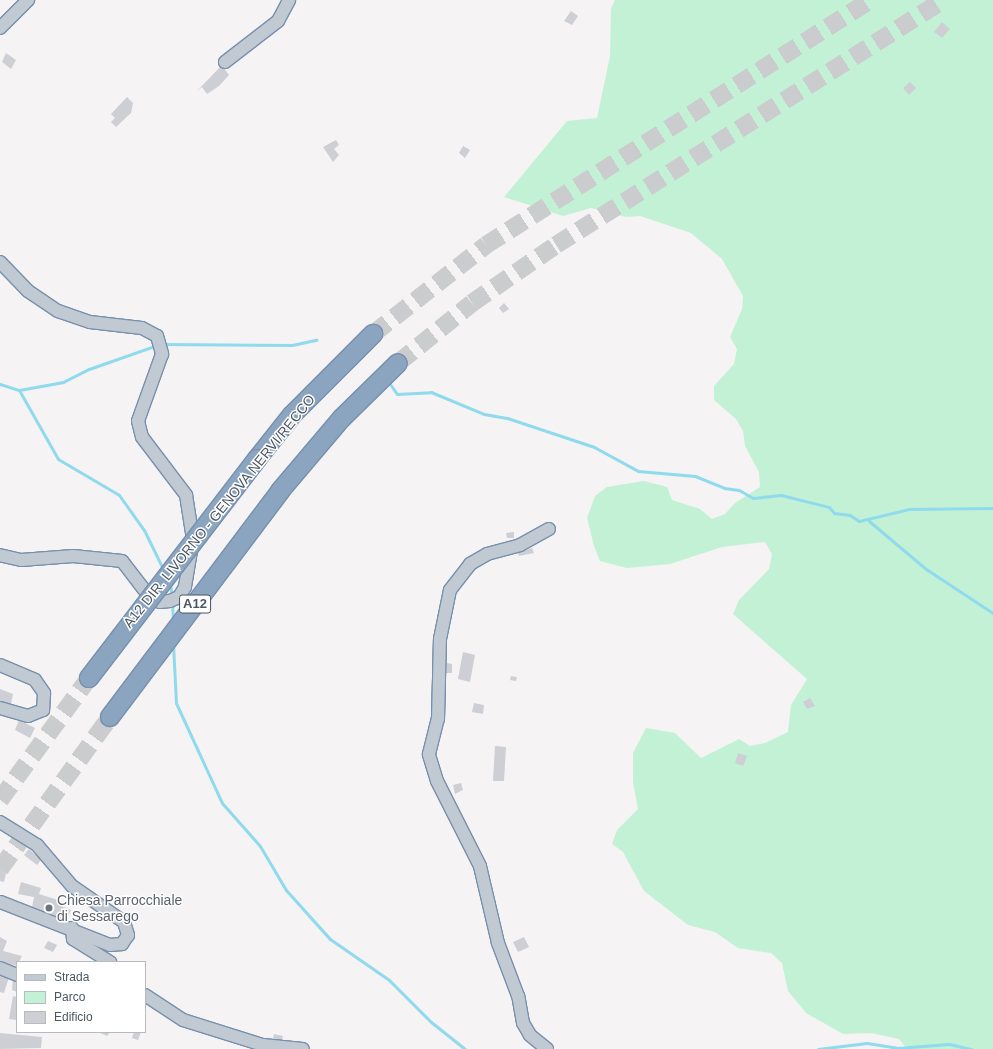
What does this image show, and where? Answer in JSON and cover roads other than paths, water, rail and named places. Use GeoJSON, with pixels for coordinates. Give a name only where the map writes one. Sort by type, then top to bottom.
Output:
{"type":"FeatureCollection","features":[{"type":"Feature","properties":{"kind":"highway","name":"A12 DIR. LIVORNO - GENOVA NERVI/RECCO"},"geometry":{"type":"LineString","coordinates":[[89,678],[257,459],[297,410],[373,334]]}},
{"type":"Feature","properties":{"kind":"highway","name":"A12"},"geometry":{"type":"LineString","coordinates":[[110,718],[280,491],[342,418],[398,363]]}},
{"type":"Feature","properties":{"kind":"street"},"geometry":{"type":"LineString","coordinates":[[0,28],[28,0]]}},
{"type":"Feature","properties":{"kind":"street"},"geometry":{"type":"LineString","coordinates":[[226,62],[278,21],[289,0]]}},
{"type":"Feature","properties":{"kind":"street"},"geometry":{"type":"LineString","coordinates":[[0,262],[28,291],[58,311],[90,322],[142,328],[157,336],[162,354],[138,421],[142,437],[186,495],[193,539],[191,566],[179,597],[160,602],[149,596],[122,560],[73,556],[21,560],[0,555]]}},
{"type":"Feature","properties":{"kind":"street"},"geometry":{"type":"LineString","coordinates":[[547,1049],[530,1035],[523,1023],[518,996],[498,943],[480,866],[437,781],[429,754],[438,719],[440,638],[450,590],[470,564],[487,554],[520,545],[549,529]]}},
{"type":"Feature","properties":{"kind":"street"},"geometry":{"type":"LineString","coordinates":[[0,665],[35,680],[44,693],[43,710],[28,716],[0,708]]}},
{"type":"Feature","properties":{"kind":"street"},"geometry":{"type":"LineString","coordinates":[[0,822],[37,845],[63,877],[124,922],[128,932],[122,944],[115,946],[72,928],[36,917],[13,905],[0,902]]}},
{"type":"Feature","properties":{"kind":"street"},"geometry":{"type":"LineString","coordinates":[[72,928],[73,939],[108,961]]}},
{"type":"Feature","properties":{"kind":"street"},"geometry":{"type":"LineString","coordinates":[[0,968],[16,975]]}},
{"type":"Feature","properties":{"kind":"street"},"geometry":{"type":"LineString","coordinates":[[146,996],[159,1002],[174,1017],[263,1045],[303,1049]]}},
{"type":"Feature","properties":{"kind":"waterway"},"geometry":{"type":"LineString","coordinates":[[162,344],[292,345],[316,340]]}},
{"type":"Feature","properties":{"kind":"waterway"},"geometry":{"type":"LineString","coordinates":[[19,390],[63,382],[89,369],[157,345]]}},
{"type":"Feature","properties":{"kind":"waterway"},"geometry":{"type":"LineString","coordinates":[[0,384],[19,390],[58,459],[119,495],[144,530],[164,571]]}},
{"type":"Feature","properties":{"kind":"waterway"},"geometry":{"type":"LineString","coordinates":[[390,384],[397,394],[431,392],[484,414],[507,418],[594,447],[638,471],[695,476],[724,488],[739,490],[753,498],[781,495],[829,507],[834,513],[850,515],[859,521],[909,509],[993,508]]}},
{"type":"Feature","properties":{"kind":"waterway"},"geometry":{"type":"LineString","coordinates":[[869,521],[926,569],[993,613]]}},
{"type":"Feature","properties":{"kind":"waterway"},"geometry":{"type":"LineString","coordinates":[[170,583],[172,597]]}},
{"type":"Feature","properties":{"kind":"waterway"},"geometry":{"type":"LineString","coordinates":[[172,602],[173,623]]}},
{"type":"Feature","properties":{"kind":"waterway"},"geometry":{"type":"LineString","coordinates":[[173,644],[176,703],[222,803],[260,846],[286,890],[330,939],[389,980],[431,1022],[465,1049]]}},
{"type":"Feature","properties":{"kind":"waterway"},"geometry":{"type":"LineString","coordinates":[[818,1049],[867,1043],[897,1048],[949,1044],[971,1049]]}},
{"type":"Feature","properties":{"kind":"tunnel"},"geometry":{"type":"LineString","coordinates":[[373,334],[486,245],[870,0]]}},
{"type":"Feature","properties":{"kind":"tunnel"},"geometry":{"type":"LineString","coordinates":[[398,363],[472,303],[556,245],[943,0]]}},
{"type":"Feature","properties":{"kind":"tunnel"},"geometry":{"type":"LineString","coordinates":[[0,800],[89,678]]}},
{"type":"Feature","properties":{"kind":"tunnel"},"geometry":{"type":"LineString","coordinates":[[0,869],[110,717]]}},
{"type":"Feature","properties":{"kind":"place","name":"Chiesa Parrocchiale di Sessarego"},"geometry":{"type":"Point","coordinates":[49,908]}}]}
